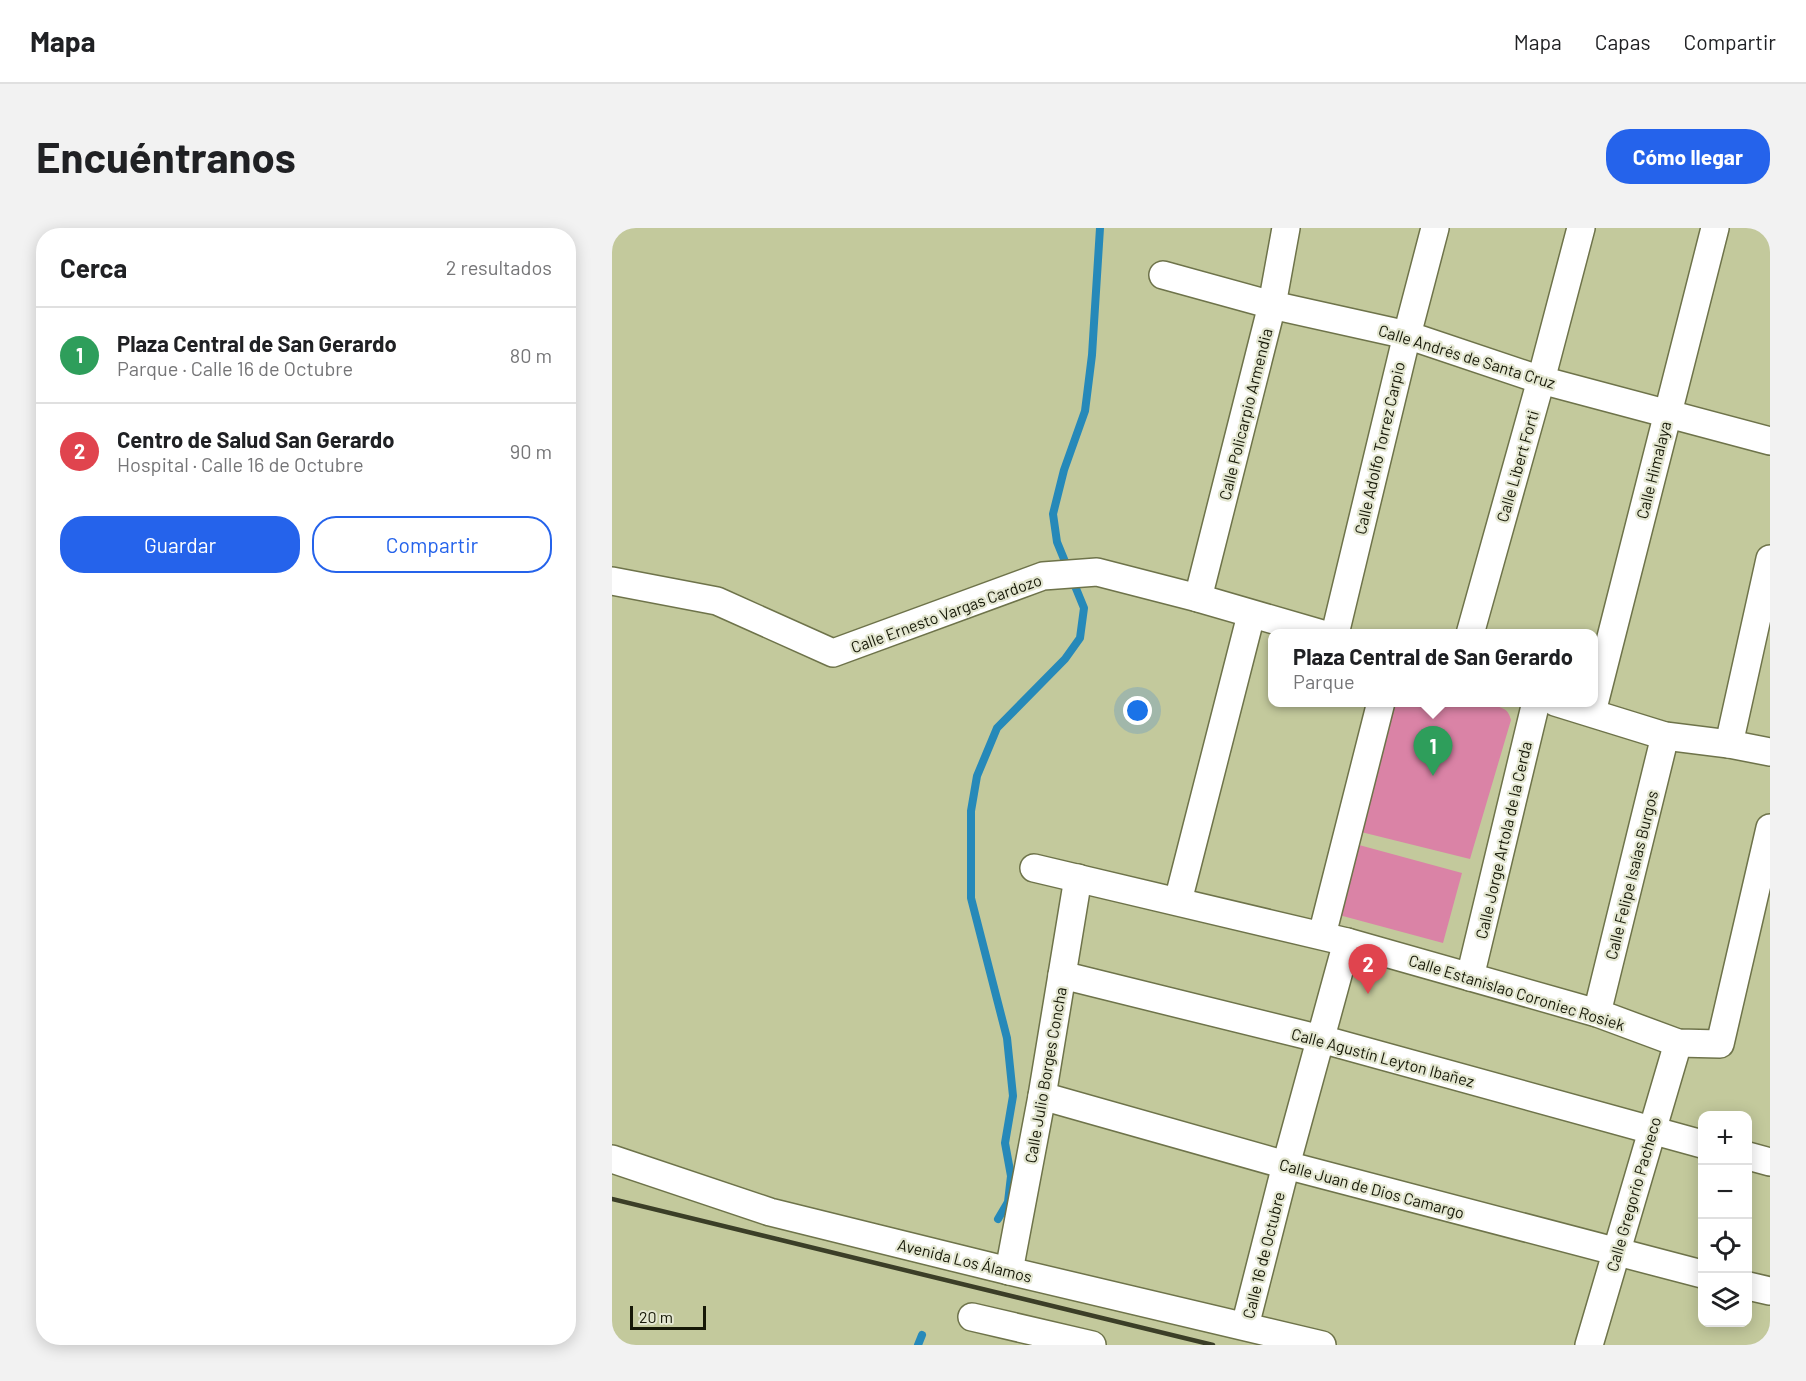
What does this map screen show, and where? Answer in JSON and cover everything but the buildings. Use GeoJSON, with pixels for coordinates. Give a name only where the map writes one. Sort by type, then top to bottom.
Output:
{"type":"FeatureCollection","features":[{"type":"Feature","properties":{"kind":"street","name":"Calle Policarpio Armendia"},"geometry":{"type":"LineString","coordinates":[[1198,598],[1272,305],[1286,228]]}},
{"type":"Feature","properties":{"kind":"street","name":"Calle Adolfo Torrez Carpio"},"geometry":{"type":"LineString","coordinates":[[1336,629],[1435,228]]}},
{"type":"Feature","properties":{"kind":"street","name":"Calle Libert Forti"},"geometry":{"type":"LineString","coordinates":[[1471,629],[1581,228]]}},
{"type":"Feature","properties":{"kind":"street","name":"Calle Himalaya"},"geometry":{"type":"LineString","coordinates":[[1598,688],[1715,228]]}},
{"type":"Feature","properties":{"kind":"street","name":"Calle Andrés de Santa Cruz"},"geometry":{"type":"LineString","coordinates":[[1163,275],[1272,305],[1407,335],[1541,380],[1770,441]]}},
{"type":"Feature","properties":{"kind":"street"},"geometry":{"type":"LineString","coordinates":[[1729,744],[1770,559]]}},
{"type":"Feature","properties":{"kind":"street","name":"Calle Ernesto Vargas Cardozo"},"geometry":{"type":"LineString","coordinates":[[612,580],[717,601],[833,653],[1043,576],[1097,572],[1306,629]]}},
{"type":"Feature","properties":{"kind":"street"},"geometry":{"type":"LineString","coordinates":[[1178,901],[1251,615]]}},
{"type":"Feature","properties":{"kind":"street","name":"Calle 16 de Octubre"},"geometry":{"type":"LineString","coordinates":[[1245,1326],[1320,1039],[1335,938],[1380,707]]}},
{"type":"Feature","properties":{"kind":"street","name":"Calle Jorge Artola de la Cerda"},"geometry":{"type":"LineString","coordinates":[[1470,977],[1535,707]]}},
{"type":"Feature","properties":{"kind":"street"},"geometry":{"type":"LineString","coordinates":[[1574,707],[1665,736],[1770,752]]}},
{"type":"Feature","properties":{"kind":"street","name":"Calle Himalaya"},"geometry":{"type":"LineString","coordinates":[[1592,712],[1593,707]]}},
{"type":"Feature","properties":{"kind":"street","name":"Calle Felipe Isaías Burgos"},"geometry":{"type":"LineString","coordinates":[[1597,1013],[1665,736]]}},
{"type":"Feature","properties":{"kind":"street","name":"Calle Estanislao Coroniec Rosiek"},"geometry":{"type":"LineString","coordinates":[[1034,867],[1335,938],[1597,1013],[1678,1043],[1720,1044],[1770,828]]}},
{"type":"Feature","properties":{"kind":"street","name":"Calle Julio Borges Concha"},"geometry":{"type":"LineString","coordinates":[[1009,1271],[1042,1096],[1078,878]]}},
{"type":"Feature","properties":{"kind":"street","name":"Calle Agustín Leyton Ibañez"},"geometry":{"type":"LineString","coordinates":[[1062,975],[1320,1039],[1698,1143]]}},
{"type":"Feature","properties":{"kind":"street","name":"Calle Gregorio Pacheco"},"geometry":{"type":"LineString","coordinates":[[1589,1345],[1678,1043]]}},
{"type":"Feature","properties":{"kind":"street","name":"Calle Juan de Dios Camargo"},"geometry":{"type":"LineString","coordinates":[[1042,1096],[1286,1165],[1698,1273]]}},
{"type":"Feature","properties":{"kind":"street"},"geometry":{"type":"LineString","coordinates":[[1752,1157],[1770,1162]]}},
{"type":"Feature","properties":{"kind":"street","name":"Avenida Los Álamos"},"geometry":{"type":"LineString","coordinates":[[612,1159],[770,1212],[1322,1345]]}},
{"type":"Feature","properties":{"kind":"street"},"geometry":{"type":"LineString","coordinates":[[1752,1287],[1770,1291]]}},
{"type":"Feature","properties":{"kind":"street"},"geometry":{"type":"LineString","coordinates":[[972,1317],[1085,1344]]}},
{"type":"Feature","properties":{"kind":"shaded area"},"geometry":{"type":"Polygon","coordinates":[[[1391,707],[1499,707],[1507,711],[1511,720],[1470,859],[1357,831],[1391,707]]]}},
{"type":"Feature","properties":{"kind":"shaded area"},"geometry":{"type":"Polygon","coordinates":[[[1359,845],[1462,873],[1443,943],[1339,915],[1359,845]]]}},
{"type":"Feature","properties":{"kind":"waterway"},"geometry":{"type":"LineString","coordinates":[[998,1219],[1008,1202],[1011,1176],[1005,1143],[1013,1096],[1007,1038],[971,898],[971,811],[977,776],[997,728],[1065,659],[1080,638],[1084,608],[1057,542],[1053,514],[1064,470],[1085,411],[1092,355],[1100,228]]}},
{"type":"Feature","properties":{"kind":"waterway"},"geometry":{"type":"LineString","coordinates":[[918,1345],[922,1335]]}},
{"type":"Feature","properties":{"kind":"railway"},"geometry":{"type":"LineString","coordinates":[[612,1199],[1213,1345]]}},
{"type":"Feature","properties":{"kind":"place","name":"Plaza Central de San Gerardo"},"geometry":{"type":"Point","coordinates":[1433,776]}},
{"type":"Feature","properties":{"kind":"place","name":"Centro de Salud San Gerardo"},"geometry":{"type":"Point","coordinates":[1368,994]}}]}
